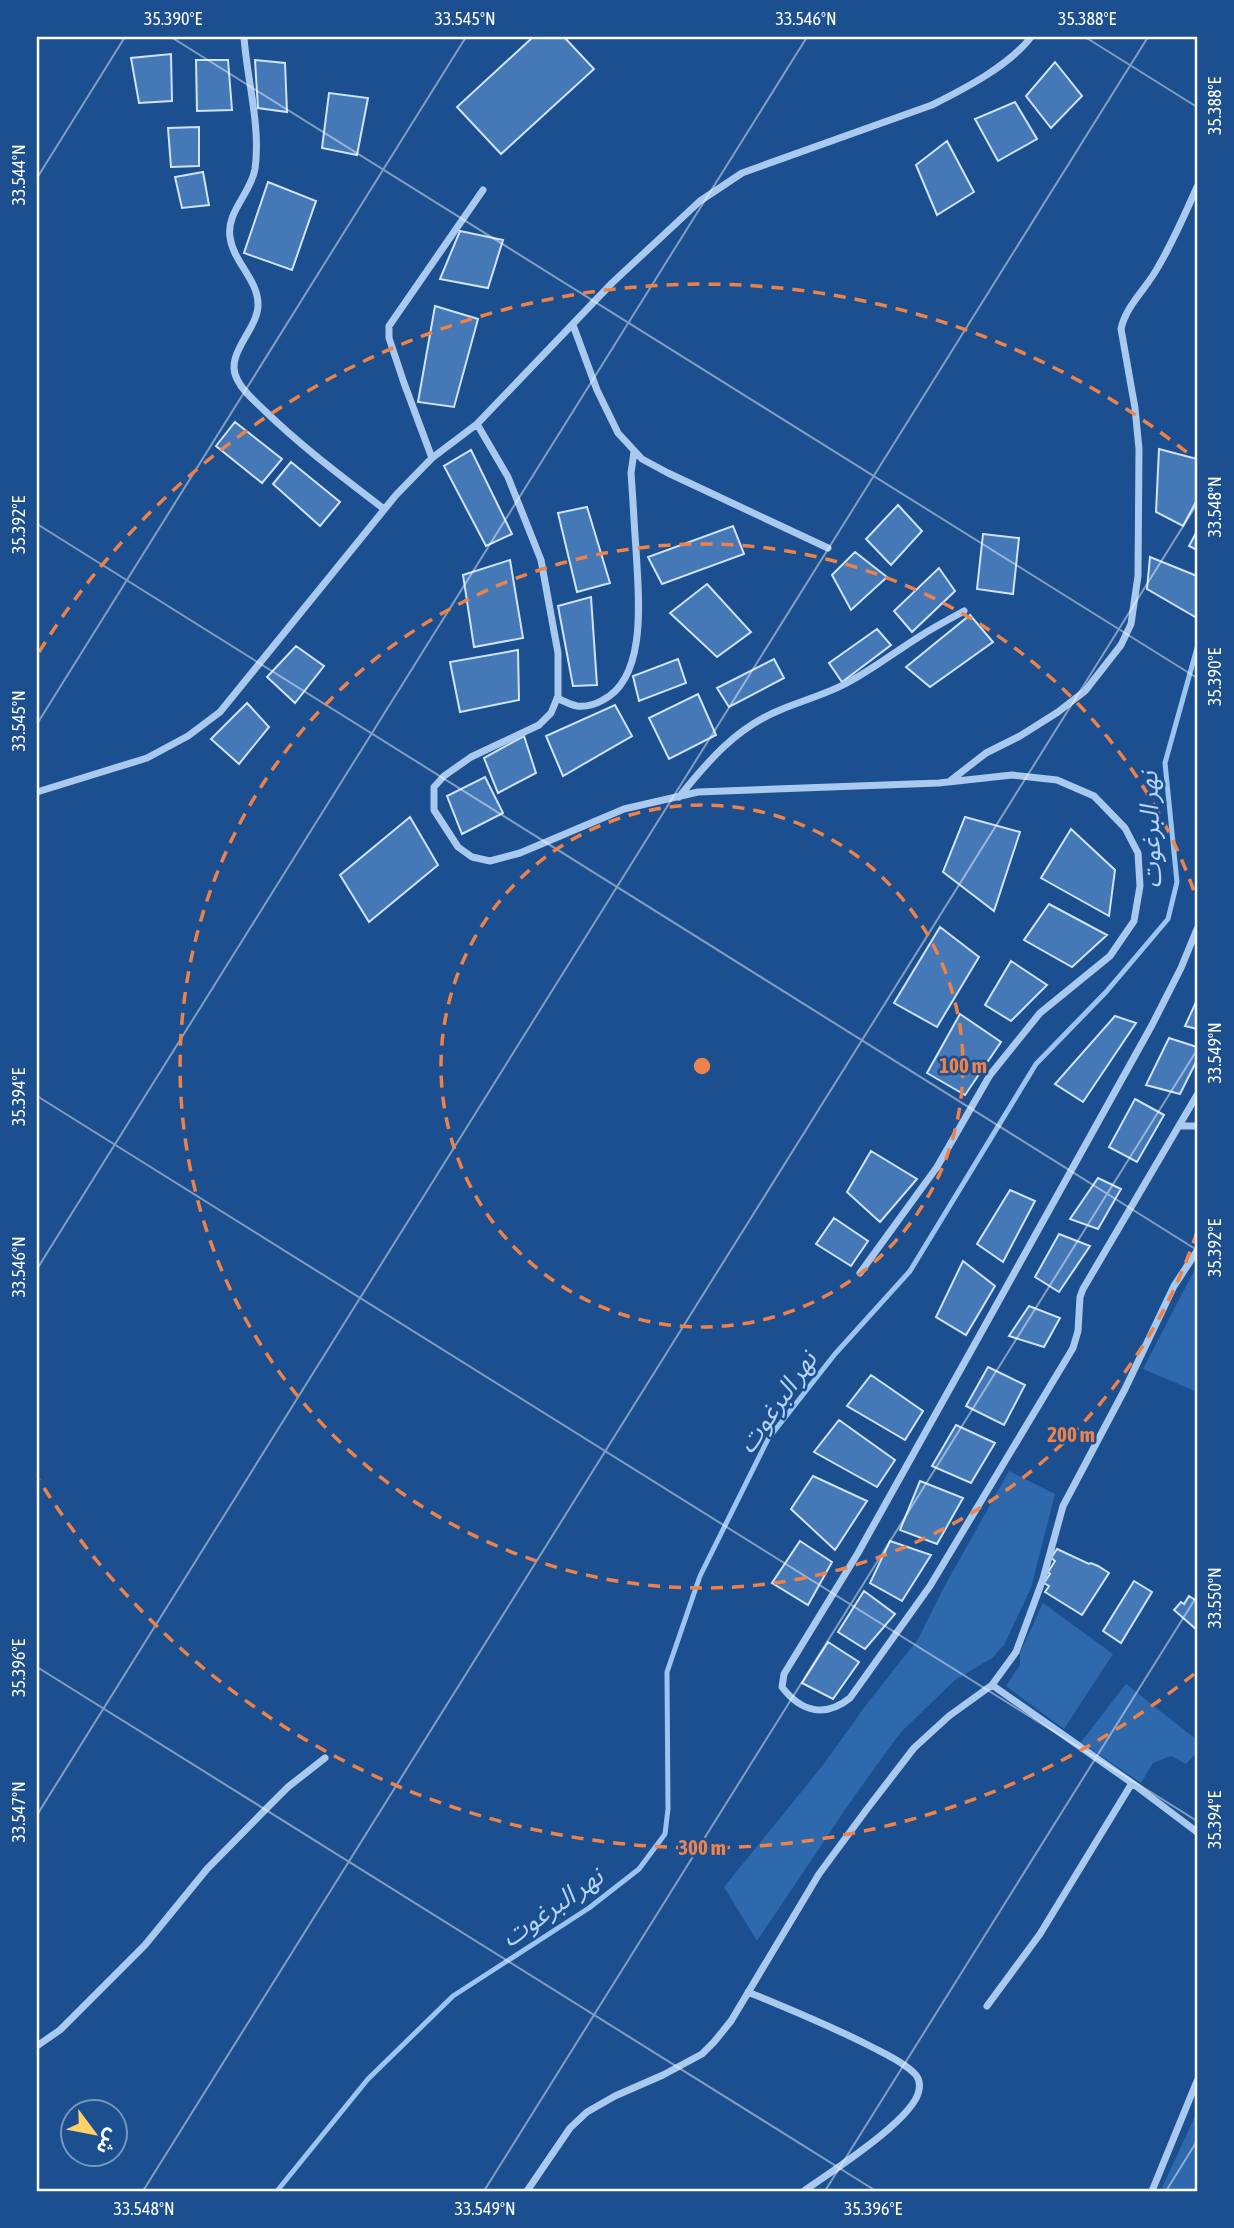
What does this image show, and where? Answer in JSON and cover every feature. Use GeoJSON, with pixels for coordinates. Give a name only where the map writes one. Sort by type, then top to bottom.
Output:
{"type":"FeatureCollection","features":[{"type":"Feature","properties":{"kind":"street"},"geometry":{"type":"LineString","coordinates":[[244,37],[253,110],[255,169],[251,187],[232,217],[229,236],[257,294],[258,307],[252,327],[239,348],[235,361],[235,377],[245,391],[295,439],[384,509]]}},
{"type":"Feature","properties":{"kind":"street"},"geometry":{"type":"LineString","coordinates":[[37,792],[147,758],[188,736],[220,712],[384,509],[432,458],[477,424],[612,283],[678,220],[725,183],[763,165],[932,105],[960,91],[1000,64],[1031,37]]}},
{"type":"Feature","properties":{"kind":"street"},"geometry":{"type":"LineString","coordinates":[[949,782],[986,754],[1030,730],[1085,691],[1121,645],[1131,624],[1138,576],[1139,449],[1135,408],[1121,329],[1134,302],[1158,268],[1197,187]]}},
{"type":"Feature","properties":{"kind":"street"},"geometry":{"type":"LineString","coordinates":[[432,458],[389,338],[389,326],[482,190]]}},
{"type":"Feature","properties":{"kind":"street"},"geometry":{"type":"LineString","coordinates":[[573,326],[606,409],[618,433],[634,452],[668,473],[828,548]]}},
{"type":"Feature","properties":{"kind":"street"},"geometry":{"type":"LineString","coordinates":[[477,424],[508,477],[541,560],[558,653],[557,698],[551,713],[539,725],[471,757],[443,776],[434,788],[434,810],[458,847],[472,857],[490,861],[520,853],[624,809],[698,792],[949,782],[1012,775],[1057,780],[1094,796],[1125,828],[1138,853],[1140,886],[1134,920],[1110,956],[1040,1013],[990,1075],[937,1167],[860,1273]]}},
{"type":"Feature","properties":{"kind":"street"},"geometry":{"type":"LineString","coordinates":[[557,698],[577,706],[595,704],[612,695],[623,683],[629,670],[639,612],[631,473],[634,452]]}},
{"type":"Feature","properties":{"kind":"street"},"geometry":{"type":"LineString","coordinates":[[678,797],[711,757],[752,724],[777,711],[844,685],[964,611]]}},
{"type":"Feature","properties":{"kind":"street"},"geometry":{"type":"LineString","coordinates":[[1197,929],[1152,1025],[858,1553],[784,1674],[782,1688],[801,1705],[814,1710],[830,1710],[850,1698],[930,1586],[1073,1348],[1083,1289],[1197,1095]]}},
{"type":"Feature","properties":{"kind":"street"},"geometry":{"type":"LineString","coordinates":[[1179,1126],[1197,1126]]}},
{"type":"Feature","properties":{"kind":"street"},"geometry":{"type":"LineString","coordinates":[[527,2191],[570,2128],[587,2112],[702,2054],[731,2021],[818,1874],[915,1748],[949,1716],[992,1685],[1016,1652],[1043,1580],[1063,1506],[1125,1389],[1174,1286],[1197,1251]]}},
{"type":"Feature","properties":{"kind":"street"},"geometry":{"type":"LineString","coordinates":[[992,1685],[1197,1832]]}},
{"type":"Feature","properties":{"kind":"street"},"geometry":{"type":"LineString","coordinates":[[37,2046],[60,2029],[145,1945],[207,1868],[288,1787],[325,1758]]}},
{"type":"Feature","properties":{"kind":"street"},"geometry":{"type":"LineString","coordinates":[[986,2006],[1040,1934],[1132,1783]]}},
{"type":"Feature","properties":{"kind":"street"},"geometry":{"type":"LineString","coordinates":[[748,1992],[836,2029],[886,2054],[910,2070],[919,2080],[919,2091],[915,2100],[902,2118],[804,2191]]}},
{"type":"Feature","properties":{"kind":"street"},"geometry":{"type":"LineString","coordinates":[[1152,2191],[1197,2081]]}},
{"type":"Feature","properties":{"kind":"shaded area"},"geometry":{"type":"Polygon","coordinates":[[[1197,1265],[1197,1392],[1143,1369],[1197,1265]]]}},
{"type":"Feature","properties":{"kind":"shaded area"},"geometry":{"type":"Polygon","coordinates":[[[1009,1471],[1055,1494],[1031,1588],[1004,1645],[992,1658],[955,1680],[901,1732],[757,1941],[724,1887],[823,1765],[918,1639],[1009,1471]]]}},
{"type":"Feature","properties":{"kind":"shaded area"},"geometry":{"type":"Polygon","coordinates":[[[1043,1603],[1113,1654],[1064,1729],[1006,1686],[1020,1665],[1020,1653],[1043,1603]]]}},
{"type":"Feature","properties":{"kind":"shaded area"},"geometry":{"type":"Polygon","coordinates":[[[1126,1684],[1197,1740],[1197,1752],[1186,1764],[1171,1756],[1153,1763],[1141,1783],[1081,1742],[1126,1684]]]}},
{"type":"Feature","properties":{"kind":"shaded area"},"geometry":{"type":"Polygon","coordinates":[[[1197,2112],[1197,2191],[1160,2191],[1161,2190],[1197,2112]]]}},
{"type":"Feature","properties":{"kind":"building"},"geometry":{"type":"Polygon","coordinates":[[[533,37],[564,37],[594,69],[501,154],[457,107],[533,37]]]}},
{"type":"Feature","properties":{"kind":"building"},"geometry":{"type":"Polygon","coordinates":[[[171,54],[172,101],[139,103],[131,58],[171,54]]]}},
{"type":"Feature","properties":{"kind":"building"},"geometry":{"type":"Polygon","coordinates":[[[196,60],[228,60],[232,110],[197,111],[196,60]]]}},
{"type":"Feature","properties":{"kind":"building"},"geometry":{"type":"Polygon","coordinates":[[[255,60],[285,63],[287,112],[258,108],[255,60]]]}},
{"type":"Feature","properties":{"kind":"building"},"geometry":{"type":"Polygon","coordinates":[[[1055,62],[1082,96],[1051,128],[1026,96],[1055,62]]]}},
{"type":"Feature","properties":{"kind":"building"},"geometry":{"type":"Polygon","coordinates":[[[329,93],[368,98],[357,155],[322,148],[329,93]]]}},
{"type":"Feature","properties":{"kind":"building"},"geometry":{"type":"Polygon","coordinates":[[[1015,102],[1037,139],[998,161],[975,119],[1015,102]]]}},
{"type":"Feature","properties":{"kind":"building"},"geometry":{"type":"Polygon","coordinates":[[[199,127],[199,166],[171,167],[168,128],[199,127]]]}},
{"type":"Feature","properties":{"kind":"building"},"geometry":{"type":"Polygon","coordinates":[[[947,141],[974,192],[937,215],[916,165],[947,141]]]}},
{"type":"Feature","properties":{"kind":"building"},"geometry":{"type":"Polygon","coordinates":[[[203,172],[209,205],[182,208],[175,177],[203,172]]]}},
{"type":"Feature","properties":{"kind":"building"},"geometry":{"type":"Polygon","coordinates":[[[268,182],[316,201],[292,270],[244,253],[268,182]]]}},
{"type":"Feature","properties":{"kind":"building"},"geometry":{"type":"Polygon","coordinates":[[[460,231],[503,240],[488,288],[440,279],[460,231]]]}},
{"type":"Feature","properties":{"kind":"building"},"geometry":{"type":"Polygon","coordinates":[[[435,306],[478,319],[454,407],[418,402],[435,306]]]}},
{"type":"Feature","properties":{"kind":"building"},"geometry":{"type":"Polygon","coordinates":[[[235,422],[282,459],[262,483],[216,446],[235,422]]]}},
{"type":"Feature","properties":{"kind":"building"},"geometry":{"type":"Polygon","coordinates":[[[1159,449],[1197,459],[1197,500],[1183,526],[1156,512],[1159,449]]]}},
{"type":"Feature","properties":{"kind":"building"},"geometry":{"type":"Polygon","coordinates":[[[471,450],[512,534],[486,546],[444,466],[471,450]]]}},
{"type":"Feature","properties":{"kind":"building"},"geometry":{"type":"Polygon","coordinates":[[[291,462],[340,502],[320,526],[273,484],[291,462]]]}},
{"type":"Feature","properties":{"kind":"building"},"geometry":{"type":"Polygon","coordinates":[[[898,505],[922,531],[891,565],[866,539],[898,505]]]}},
{"type":"Feature","properties":{"kind":"building"},"geometry":{"type":"Polygon","coordinates":[[[587,507],[610,583],[577,592],[558,513],[587,507]]]}},
{"type":"Feature","properties":{"kind":"building"},"geometry":{"type":"Polygon","coordinates":[[[733,526],[744,554],[662,584],[648,557],[733,526]]]}},
{"type":"Feature","properties":{"kind":"building"},"geometry":{"type":"Polygon","coordinates":[[[1197,531],[1197,550],[1189,546],[1197,531]]]}},
{"type":"Feature","properties":{"kind":"building"},"geometry":{"type":"Polygon","coordinates":[[[983,534],[1019,538],[1013,594],[977,589],[983,534]]]}},
{"type":"Feature","properties":{"kind":"building"},"geometry":{"type":"Polygon","coordinates":[[[855,552],[887,577],[851,610],[832,575],[855,552]]]}},
{"type":"Feature","properties":{"kind":"building"},"geometry":{"type":"Polygon","coordinates":[[[1150,557],[1197,576],[1197,618],[1147,589],[1150,557]]]}},
{"type":"Feature","properties":{"kind":"building"},"geometry":{"type":"Polygon","coordinates":[[[510,560],[523,638],[474,647],[463,575],[510,560]]]}},
{"type":"Feature","properties":{"kind":"building"},"geometry":{"type":"Polygon","coordinates":[[[939,568],[955,591],[912,632],[894,611],[939,568]]]}},
{"type":"Feature","properties":{"kind":"building"},"geometry":{"type":"Polygon","coordinates":[[[707,584],[751,632],[717,657],[670,613],[707,584]]]}},
{"type":"Feature","properties":{"kind":"building"},"geometry":{"type":"Polygon","coordinates":[[[591,597],[597,685],[573,686],[558,606],[591,597]]]}},
{"type":"Feature","properties":{"kind":"building"},"geometry":{"type":"Polygon","coordinates":[[[970,615],[993,642],[930,687],[906,667],[970,615]]]}},
{"type":"Feature","properties":{"kind":"building"},"geometry":{"type":"Polygon","coordinates":[[[877,629],[891,645],[842,682],[829,663],[877,629]]]}},
{"type":"Feature","properties":{"kind":"building"},"geometry":{"type":"Polygon","coordinates":[[[296,646],[324,666],[295,703],[267,677],[296,646]]]}},
{"type":"Feature","properties":{"kind":"building"},"geometry":{"type":"Polygon","coordinates":[[[518,650],[519,700],[460,712],[450,662],[518,650]]]}},
{"type":"Feature","properties":{"kind":"building"},"geometry":{"type":"Polygon","coordinates":[[[678,659],[686,683],[639,701],[633,676],[678,659]]]}},
{"type":"Feature","properties":{"kind":"building"},"geometry":{"type":"Polygon","coordinates":[[[774,659],[784,678],[729,707],[717,688],[774,659]]]}},
{"type":"Feature","properties":{"kind":"building"},"geometry":{"type":"Polygon","coordinates":[[[698,694],[716,735],[669,759],[649,718],[698,694]]]}},
{"type":"Feature","properties":{"kind":"building"},"geometry":{"type":"Polygon","coordinates":[[[247,703],[269,727],[239,764],[211,739],[247,703]]]}},
{"type":"Feature","properties":{"kind":"building"},"geometry":{"type":"Polygon","coordinates":[[[615,705],[632,736],[563,776],[546,736],[615,705]]]}},
{"type":"Feature","properties":{"kind":"building"},"geometry":{"type":"Polygon","coordinates":[[[524,736],[536,773],[498,793],[484,758],[524,736]]]}},
{"type":"Feature","properties":{"kind":"building"},"geometry":{"type":"Polygon","coordinates":[[[485,777],[503,813],[462,834],[447,796],[485,777]]]}},
{"type":"Feature","properties":{"kind":"building"},"geometry":{"type":"Polygon","coordinates":[[[410,817],[438,865],[369,922],[340,875],[410,817]]]}},
{"type":"Feature","properties":{"kind":"building"},"geometry":{"type":"Polygon","coordinates":[[[965,817],[1020,832],[994,911],[943,872],[965,817]]]}},
{"type":"Feature","properties":{"kind":"building"},"geometry":{"type":"Polygon","coordinates":[[[1071,829],[1115,870],[1109,916],[1041,878],[1071,829]]]}},
{"type":"Feature","properties":{"kind":"building"},"geometry":{"type":"Polygon","coordinates":[[[1049,904],[1107,935],[1072,967],[1024,940],[1049,904]]]}},
{"type":"Feature","properties":{"kind":"building"},"geometry":{"type":"Polygon","coordinates":[[[940,927],[979,957],[937,1027],[894,1003],[940,927]]]}},
{"type":"Feature","properties":{"kind":"building"},"geometry":{"type":"Polygon","coordinates":[[[1011,961],[1047,985],[1011,1021],[985,1005],[1011,961]]]}},
{"type":"Feature","properties":{"kind":"building"},"geometry":{"type":"Polygon","coordinates":[[[1197,1000],[1197,1029],[1185,1026],[1197,1000]]]}},
{"type":"Feature","properties":{"kind":"building"},"geometry":{"type":"Polygon","coordinates":[[[960,1014],[1001,1042],[965,1095],[927,1073],[960,1014]]]}},
{"type":"Feature","properties":{"kind":"building"},"geometry":{"type":"Polygon","coordinates":[[[1115,1016],[1136,1023],[1083,1102],[1055,1084],[1115,1016]]]}},
{"type":"Feature","properties":{"kind":"building"},"geometry":{"type":"Polygon","coordinates":[[[1169,1038],[1197,1047],[1197,1060],[1180,1094],[1146,1085],[1169,1038]]]}},
{"type":"Feature","properties":{"kind":"building"},"geometry":{"type":"Polygon","coordinates":[[[1135,1099],[1164,1115],[1137,1162],[1109,1147],[1135,1099]]]}},
{"type":"Feature","properties":{"kind":"building"},"geometry":{"type":"Polygon","coordinates":[[[871,1151],[917,1179],[880,1222],[847,1192],[871,1151]]]}},
{"type":"Feature","properties":{"kind":"building"},"geometry":{"type":"Polygon","coordinates":[[[1098,1178],[1121,1189],[1098,1229],[1070,1219],[1098,1178]]]}},
{"type":"Feature","properties":{"kind":"building"},"geometry":{"type":"Polygon","coordinates":[[[1010,1190],[1035,1201],[1003,1262],[977,1244],[1010,1190]]]}},
{"type":"Feature","properties":{"kind":"building"},"geometry":{"type":"Polygon","coordinates":[[[834,1218],[868,1241],[851,1266],[816,1244],[834,1218]]]}},
{"type":"Feature","properties":{"kind":"building"},"geometry":{"type":"Polygon","coordinates":[[[1059,1234],[1090,1246],[1059,1292],[1035,1277],[1059,1234]]]}},
{"type":"Feature","properties":{"kind":"building"},"geometry":{"type":"Polygon","coordinates":[[[963,1261],[995,1286],[966,1335],[936,1317],[963,1261]]]}},
{"type":"Feature","properties":{"kind":"building"},"geometry":{"type":"Polygon","coordinates":[[[1029,1306],[1060,1318],[1044,1347],[1009,1336],[1029,1306]]]}},
{"type":"Feature","properties":{"kind":"building"},"geometry":{"type":"Polygon","coordinates":[[[988,1367],[1025,1385],[1004,1425],[966,1406],[988,1367]]]}},
{"type":"Feature","properties":{"kind":"building"},"geometry":{"type":"Polygon","coordinates":[[[871,1375],[923,1411],[905,1440],[847,1406],[871,1375]]]}},
{"type":"Feature","properties":{"kind":"building"},"geometry":{"type":"Polygon","coordinates":[[[839,1420],[895,1460],[877,1487],[814,1452],[839,1420]]]}},
{"type":"Feature","properties":{"kind":"building"},"geometry":{"type":"Polygon","coordinates":[[[956,1425],[995,1443],[971,1483],[932,1466],[956,1425]]]}},
{"type":"Feature","properties":{"kind":"building"},"geometry":{"type":"Polygon","coordinates":[[[813,1476],[867,1501],[835,1550],[791,1509],[813,1476]]]}},
{"type":"Feature","properties":{"kind":"building"},"geometry":{"type":"Polygon","coordinates":[[[920,1481],[963,1498],[937,1544],[900,1530],[920,1481]]]}},
{"type":"Feature","properties":{"kind":"building"},"geometry":{"type":"Polygon","coordinates":[[[800,1541],[832,1562],[808,1605],[772,1583],[800,1541]]]}},
{"type":"Feature","properties":{"kind":"building"},"geometry":{"type":"Polygon","coordinates":[[[890,1541],[931,1555],[902,1601],[870,1583],[890,1541]]]}},
{"type":"Feature","properties":{"kind":"building"},"geometry":{"type":"Polygon","coordinates":[[[1057,1549],[1109,1573],[1082,1615],[1045,1592],[1049,1586],[1044,1583],[1055,1561],[1051,1558],[1057,1549]]]}},
{"type":"Feature","properties":{"kind":"building"},"geometry":{"type":"Polygon","coordinates":[[[1134,1581],[1152,1592],[1121,1643],[1103,1631],[1134,1581]]]}},
{"type":"Feature","properties":{"kind":"building"},"geometry":{"type":"Polygon","coordinates":[[[864,1591],[895,1614],[865,1649],[838,1632],[864,1591]]]}},
{"type":"Feature","properties":{"kind":"building"},"geometry":{"type":"Polygon","coordinates":[[[1189,1596],[1197,1601],[1197,1630],[1174,1610],[1181,1602],[1184,1604],[1189,1596]]]}},
{"type":"Feature","properties":{"kind":"building"},"geometry":{"type":"Polygon","coordinates":[[[828,1642],[859,1662],[833,1699],[802,1683],[828,1642]]]}},
{"type":"Feature","properties":{"kind":"waterway","name":"نهر البرغوت"},"geometry":{"type":"LineString","coordinates":[[277,2191],[368,2079],[453,1996],[589,1908],[639,1869],[665,1834],[668,1809],[667,1672],[700,1576],[768,1439],[835,1354],[910,1271],[1036,1064],[1106,992],[1168,919],[1177,882],[1165,763],[1197,648]]}}]}
